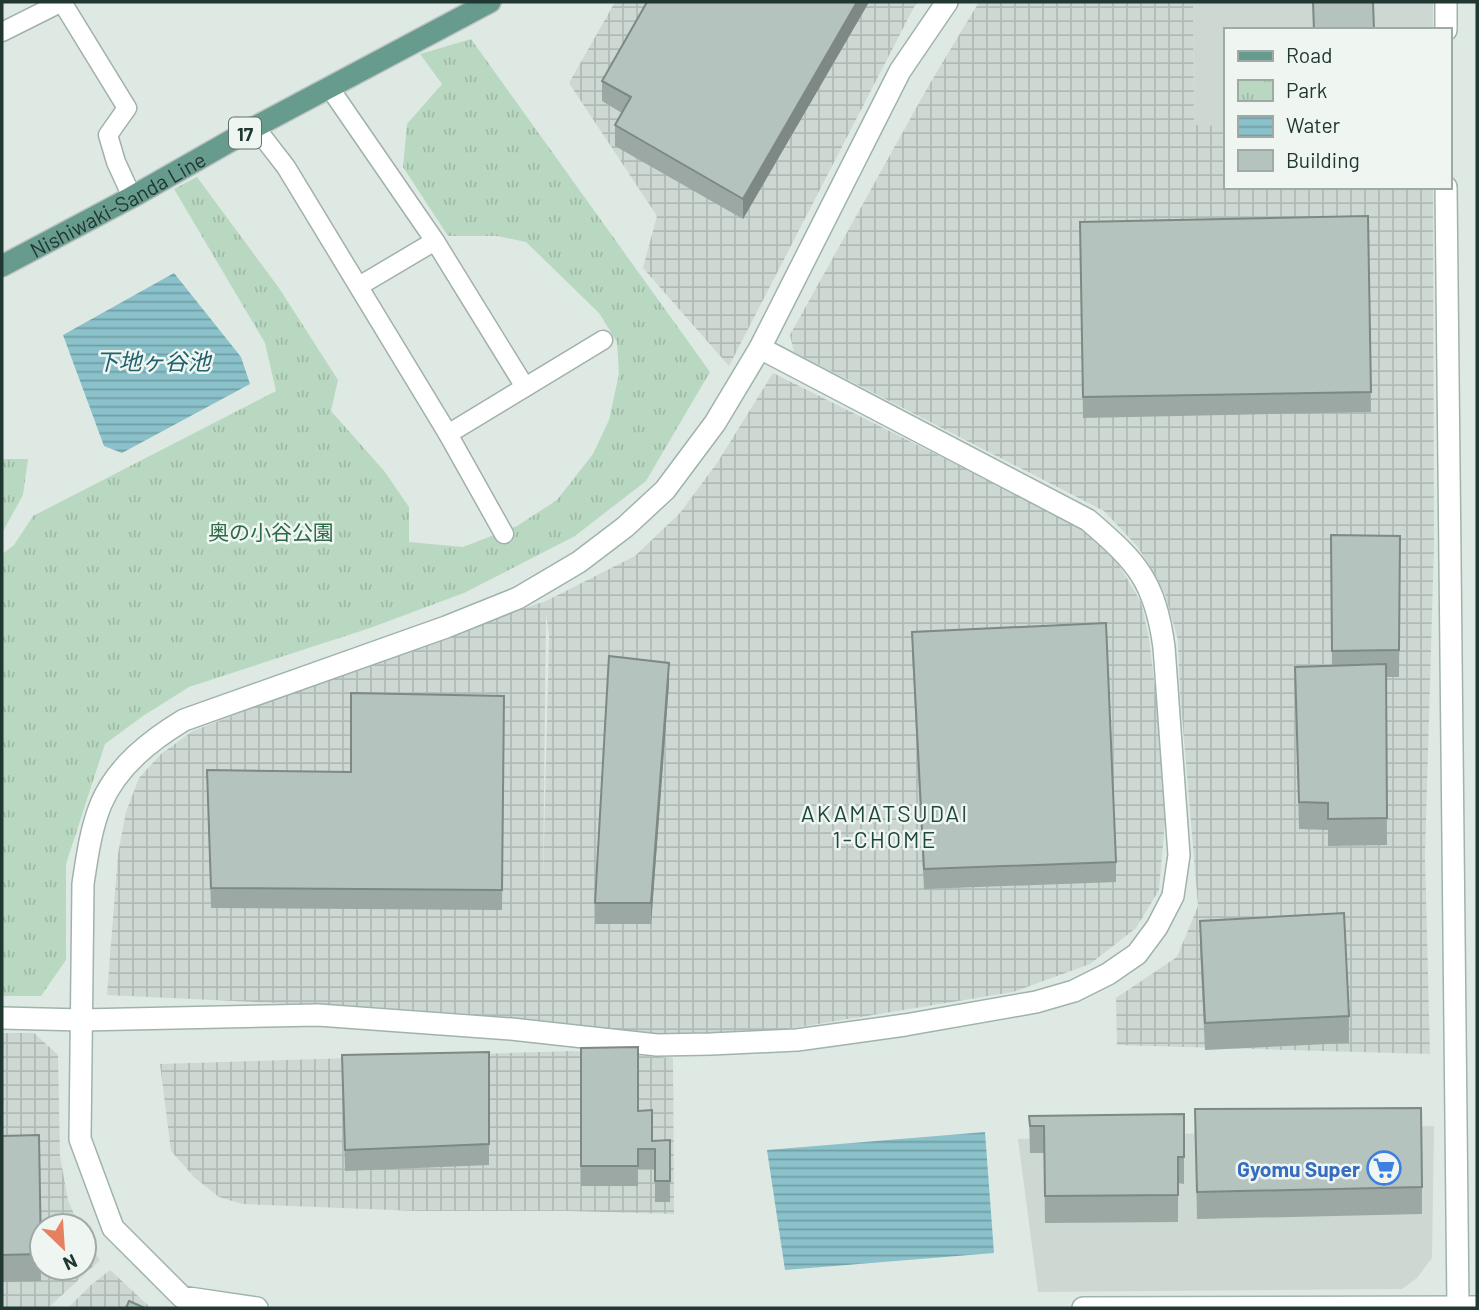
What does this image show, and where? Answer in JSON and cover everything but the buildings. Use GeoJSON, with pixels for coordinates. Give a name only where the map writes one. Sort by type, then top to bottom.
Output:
{"type":"FeatureCollection","features":[{"type":"Feature","properties":{"kind":"main road","name":"Nishiwaki-Sanda Line"},"geometry":{"type":"LineString","coordinates":[[2,266],[490,2]]}},
{"type":"Feature","properties":{"kind":"street"},"geometry":{"type":"LineString","coordinates":[[2,32],[62,2],[127,108],[108,135],[116,162],[132,197]]}},
{"type":"Feature","properties":{"kind":"street"},"geometry":{"type":"LineString","coordinates":[[257,1308],[182,1297],[113,1228],[80,1139],[83,884],[101,803],[121,771],[153,739],[184,720],[446,627],[518,598],[579,562],[625,527],[665,490],[715,423],[760,348],[900,71],[947,2]]}},
{"type":"Feature","properties":{"kind":"street"},"geometry":{"type":"LineString","coordinates":[[1446,2],[1446,28]]}},
{"type":"Feature","properties":{"kind":"street"},"geometry":{"type":"LineString","coordinates":[[329,88],[435,241],[525,387]]}},
{"type":"Feature","properties":{"kind":"street"},"geometry":{"type":"LineString","coordinates":[[255,127],[286,167],[359,286],[448,434],[504,534]]}},
{"type":"Feature","properties":{"kind":"street"},"geometry":{"type":"LineString","coordinates":[[1083,1308],[1464,1307],[1446,189]]}},
{"type":"Feature","properties":{"kind":"street"},"geometry":{"type":"LineString","coordinates":[[359,286],[435,241]]}},
{"type":"Feature","properties":{"kind":"street"},"geometry":{"type":"LineString","coordinates":[[448,434],[603,340]]}},
{"type":"Feature","properties":{"kind":"street"},"geometry":{"type":"LineString","coordinates":[[2,1018],[82,1020],[318,1015],[511,1029],[657,1045],[797,1040],[905,1025],[1036,1002],[1074,991],[1108,974],[1137,954],[1157,927],[1173,896],[1179,855],[1164,648],[1160,614],[1147,582],[1126,553],[1088,520],[760,348]]}},
{"type":"Feature","properties":{"kind":"shaded area"},"geometry":{"type":"Polygon","coordinates":[[[615,2],[918,2],[729,366],[643,268],[657,216],[569,83],[615,2]]]}},
{"type":"Feature","properties":{"kind":"shaded area"},"geometry":{"type":"Polygon","coordinates":[[[979,2],[1193,2],[1194,125],[1224,126],[1224,189],[1433,189],[1434,546],[1425,855],[1430,1054],[1117,1045],[1116,998],[1177,957],[1198,906],[1178,640],[1165,594],[1138,547],[1104,511],[794,352],[790,335],[929,85],[979,2]]]}},
{"type":"Feature","properties":{"kind":"shaded area"},"geometry":{"type":"Polygon","coordinates":[[[1193,2],[1433,2],[1433,28],[1224,28],[1224,126],[1194,126],[1193,2]]]}},
{"type":"Feature","properties":{"kind":"shaded area"},"geometry":{"type":"Polygon","coordinates":[[[773,373],[1064,518],[1098,541],[1120,567],[1141,602],[1149,639],[1160,729],[1165,820],[1159,890],[1136,928],[1090,964],[1013,992],[763,1033],[654,1034],[382,1008],[107,995],[118,854],[126,812],[139,778],[161,754],[193,731],[440,636],[546,601],[635,556],[680,513],[717,463],[773,373]],[[546,613],[543,886],[549,635],[546,613]]]}},
{"type":"Feature","properties":{"kind":"shaded area"},"geometry":{"type":"Polygon","coordinates":[[[2,1033],[34,1033],[58,1055],[60,1156],[68,1200],[73,1212],[28,1212],[28,1282],[76,1282],[48,1308],[2,1308],[2,1033]]]}},
{"type":"Feature","properties":{"kind":"shaded area"},"geometry":{"type":"Polygon","coordinates":[[[573,1051],[673,1058],[674,1214],[417,1211],[242,1204],[219,1197],[195,1178],[171,1151],[160,1064],[573,1051]]]}},
{"type":"Feature","properties":{"kind":"shaded area"},"geometry":{"type":"Polygon","coordinates":[[[1434,1126],[1432,1258],[1417,1278],[1402,1289],[1038,1292],[1018,1139],[1434,1126]]]}},
{"type":"Feature","properties":{"kind":"shaded area"},"geometry":{"type":"Polygon","coordinates":[[[110,1270],[151,1308],[68,1308],[110,1270]]]}},
{"type":"Feature","properties":{"kind":"green space","name":"奥の小谷公園"},"geometry":{"type":"Polygon","coordinates":[[[471,39],[710,372],[646,481],[575,536],[464,593],[370,628],[189,687],[105,744],[66,864],[66,960],[41,996],[2,996],[2,554],[14,545],[33,516],[276,391],[265,343],[174,189],[197,177],[279,288],[338,380],[331,411],[385,472],[409,507],[409,542],[463,547],[517,526],[557,500],[593,454],[609,420],[619,374],[617,342],[599,313],[526,242],[497,236],[448,236],[403,167],[407,124],[442,84],[420,54],[471,39]]]}},
{"type":"Feature","properties":{"kind":"green space"},"geometry":{"type":"Polygon","coordinates":[[[2,459],[28,459],[23,495],[2,533],[2,459]]]}},
{"type":"Feature","properties":{"kind":"water","name":"下地ヶ谷池"},"geometry":{"type":"Polygon","coordinates":[[[174,273],[241,357],[250,384],[122,453],[104,446],[63,335],[174,273]]]}},
{"type":"Feature","properties":{"kind":"water"},"geometry":{"type":"Polygon","coordinates":[[[985,1132],[994,1253],[785,1270],[767,1150],[985,1132]]]}},
{"type":"Feature","properties":{"kind":"place","name":"Gyomu Super"},"geometry":{"type":"Point","coordinates":[1384,1168]}},
{"type":"Feature","properties":{"kind":"district","name":"AKAMATSUDAI 1-CHOME"},"geometry":{"type":"Point","coordinates":[885,826]}}]}
